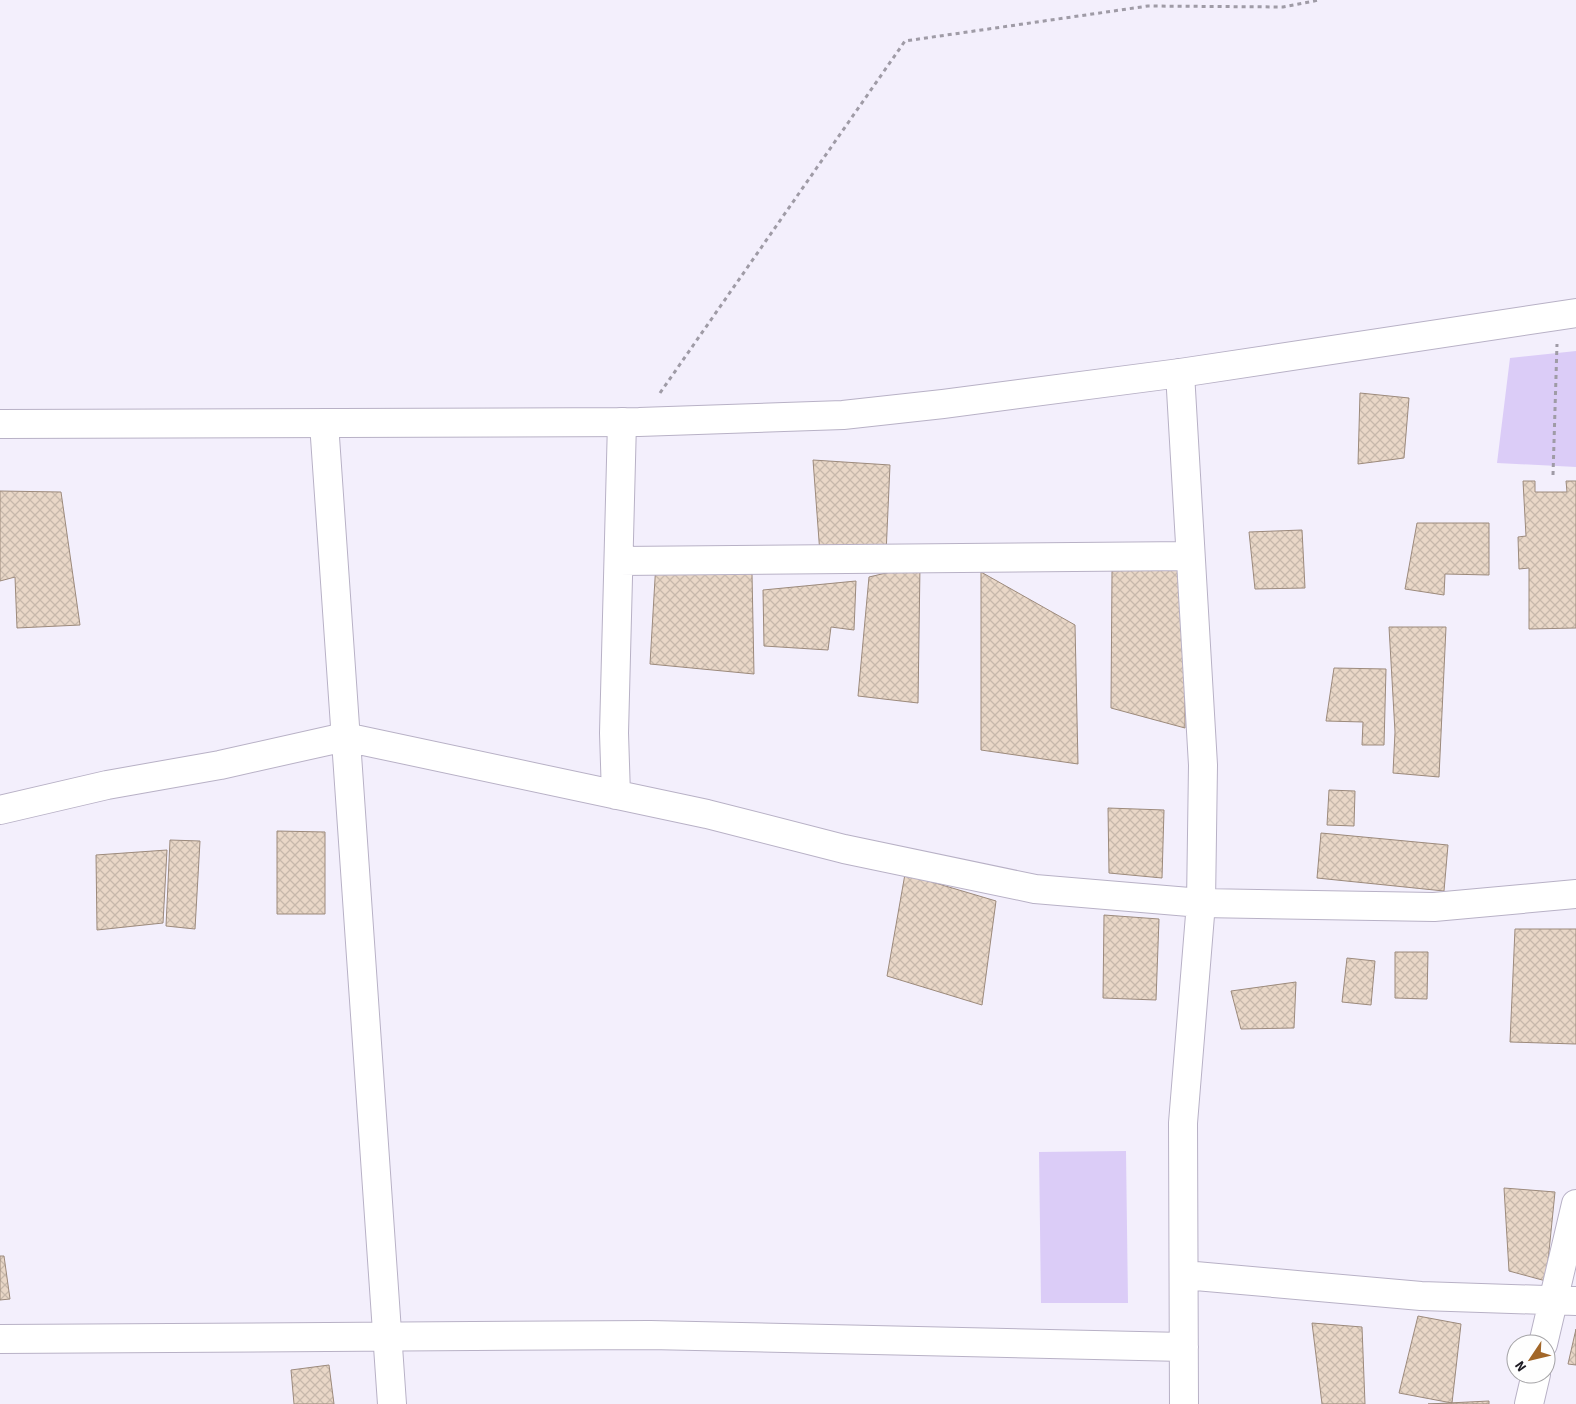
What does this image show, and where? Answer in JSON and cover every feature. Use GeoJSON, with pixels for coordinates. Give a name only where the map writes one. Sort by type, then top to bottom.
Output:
{"type":"FeatureCollection","features":[{"type":"Feature","properties":{"kind":"street"},"geometry":{"type":"LineString","coordinates":[[0,424],[630,422],[843,415],[943,404],[1180,372],[1567,314]]}},
{"type":"Feature","properties":{"kind":"street"},"geometry":{"type":"LineString","coordinates":[[1180,372],[1203,765],[1201,903],[1183,1123],[1184,1404]]}},
{"type":"Feature","properties":{"kind":"street"},"geometry":{"type":"LineString","coordinates":[[324,422],[392,1404]]}},
{"type":"Feature","properties":{"kind":"street"},"geometry":{"type":"LineString","coordinates":[[616,795],[614,733],[619,561],[630,422]]}},
{"type":"Feature","properties":{"kind":"street"},"geometry":{"type":"LineString","coordinates":[[619,561],[1190,556]]}},
{"type":"Feature","properties":{"kind":"street"},"geometry":{"type":"LineString","coordinates":[[0,810],[107,785],[220,765],[345,737],[707,814],[844,849],[1035,889],[1201,903],[1434,907],[1576,894]]}},
{"type":"Feature","properties":{"kind":"street"},"geometry":{"type":"LineString","coordinates":[[1548,1334],[1565,1301],[1576,1204]]}},
{"type":"Feature","properties":{"kind":"street"},"geometry":{"type":"LineString","coordinates":[[1184,1275],[1421,1296],[1565,1301]]}},
{"type":"Feature","properties":{"kind":"street"},"geometry":{"type":"LineString","coordinates":[[0,1339],[650,1335],[1184,1347]]}},
{"type":"Feature","properties":{"kind":"street"},"geometry":{"type":"LineString","coordinates":[[1529,1404],[1534,1384]]}},
{"type":"Feature","properties":{"kind":"path"},"geometry":{"type":"LineString","coordinates":[[630,422],[905,41],[1148,6],[1283,7],[1319,0]]}},
{"type":"Feature","properties":{"kind":"path"},"geometry":{"type":"LineString","coordinates":[[1553,475],[1567,314]]}},
{"type":"Feature","properties":{"kind":"shaded area"},"geometry":{"type":"Polygon","coordinates":[[[1576,351],[1576,467],[1497,463],[1510,358],[1576,351]]]}},
{"type":"Feature","properties":{"kind":"shaded area"},"geometry":{"type":"Polygon","coordinates":[[[1126,1151],[1128,1303],[1041,1303],[1039,1152],[1126,1151]]]}},
{"type":"Feature","properties":{"kind":"building"},"geometry":{"type":"Polygon","coordinates":[[[1360,393],[1409,398],[1404,458],[1358,464],[1360,393]]]}},
{"type":"Feature","properties":{"kind":"building"},"geometry":{"type":"Polygon","coordinates":[[[813,460],[890,465],[886,554],[820,554],[813,460]]]}},
{"type":"Feature","properties":{"kind":"building"},"geometry":{"type":"Polygon","coordinates":[[[1523,481],[1535,481],[1535,492],[1567,492],[1566,481],[1576,481],[1576,628],[1529,629],[1529,568],[1519,569],[1518,537],[1526,536],[1523,481]]]}},
{"type":"Feature","properties":{"kind":"building"},"geometry":{"type":"Polygon","coordinates":[[[0,491],[61,492],[80,625],[17,628],[15,577],[0,581],[0,491]]]}},
{"type":"Feature","properties":{"kind":"building"},"geometry":{"type":"Polygon","coordinates":[[[1417,523],[1489,523],[1489,575],[1445,574],[1444,595],[1405,589],[1417,523]]]}},
{"type":"Feature","properties":{"kind":"building"},"geometry":{"type":"Polygon","coordinates":[[[1302,530],[1305,588],[1255,589],[1249,532],[1302,530]]]}},
{"type":"Feature","properties":{"kind":"building"},"geometry":{"type":"Polygon","coordinates":[[[656,562],[752,574],[754,674],[650,664],[656,562]]]}},
{"type":"Feature","properties":{"kind":"building"},"geometry":{"type":"Polygon","coordinates":[[[920,565],[918,703],[858,696],[869,577],[920,565]]]}},
{"type":"Feature","properties":{"kind":"building"},"geometry":{"type":"Polygon","coordinates":[[[1185,567],[1185,728],[1111,708],[1112,571],[1185,567]]]}},
{"type":"Feature","properties":{"kind":"building"},"geometry":{"type":"Polygon","coordinates":[[[981,572],[1075,625],[1078,764],[981,750],[981,572]]]}},
{"type":"Feature","properties":{"kind":"building"},"geometry":{"type":"Polygon","coordinates":[[[856,581],[854,630],[831,627],[828,650],[764,646],[763,590],[856,581]]]}},
{"type":"Feature","properties":{"kind":"building"},"geometry":{"type":"Polygon","coordinates":[[[1389,627],[1446,627],[1439,777],[1393,773],[1395,732],[1389,627]]]}},
{"type":"Feature","properties":{"kind":"building"},"geometry":{"type":"Polygon","coordinates":[[[1334,668],[1386,669],[1384,745],[1362,745],[1363,722],[1326,721],[1334,668]]]}},
{"type":"Feature","properties":{"kind":"building"},"geometry":{"type":"Polygon","coordinates":[[[1329,790],[1355,791],[1354,826],[1327,825],[1329,790]]]}},
{"type":"Feature","properties":{"kind":"building"},"geometry":{"type":"Polygon","coordinates":[[[1108,808],[1164,810],[1162,878],[1109,873],[1108,808]]]}},
{"type":"Feature","properties":{"kind":"building"},"geometry":{"type":"Polygon","coordinates":[[[277,831],[325,832],[325,914],[277,914],[277,831]]]}},
{"type":"Feature","properties":{"kind":"building"},"geometry":{"type":"Polygon","coordinates":[[[1321,833],[1448,845],[1444,891],[1317,878],[1321,833]]]}},
{"type":"Feature","properties":{"kind":"building"},"geometry":{"type":"Polygon","coordinates":[[[170,840],[200,841],[195,929],[166,926],[170,840]]]}},
{"type":"Feature","properties":{"kind":"building"},"geometry":{"type":"Polygon","coordinates":[[[167,850],[163,923],[97,930],[96,855],[167,850]]]}},
{"type":"Feature","properties":{"kind":"building"},"geometry":{"type":"Polygon","coordinates":[[[905,874],[996,901],[982,1005],[887,976],[905,874]]]}},
{"type":"Feature","properties":{"kind":"building"},"geometry":{"type":"Polygon","coordinates":[[[1104,915],[1159,919],[1156,1000],[1103,998],[1104,915]]]}},
{"type":"Feature","properties":{"kind":"building"},"geometry":{"type":"Polygon","coordinates":[[[1515,929],[1576,929],[1576,1044],[1510,1042],[1515,929]]]}},
{"type":"Feature","properties":{"kind":"building"},"geometry":{"type":"Polygon","coordinates":[[[1395,952],[1428,952],[1427,999],[1395,998],[1395,952]]]}},
{"type":"Feature","properties":{"kind":"building"},"geometry":{"type":"Polygon","coordinates":[[[1347,958],[1375,961],[1371,1005],[1342,1002],[1347,958]]]}},
{"type":"Feature","properties":{"kind":"building"},"geometry":{"type":"Polygon","coordinates":[[[1296,982],[1294,1028],[1241,1029],[1231,991],[1296,982]]]}},
{"type":"Feature","properties":{"kind":"building"},"geometry":{"type":"Polygon","coordinates":[[[1504,1188],[1555,1192],[1546,1281],[1509,1271],[1504,1188]]]}},
{"type":"Feature","properties":{"kind":"building"},"geometry":{"type":"Polygon","coordinates":[[[0,1256],[4,1256],[10,1299],[0,1300],[0,1256]]]}},
{"type":"Feature","properties":{"kind":"building"},"geometry":{"type":"Polygon","coordinates":[[[1418,1316],[1461,1324],[1452,1403],[1399,1393],[1418,1316]]]}},
{"type":"Feature","properties":{"kind":"building"},"geometry":{"type":"Polygon","coordinates":[[[1312,1323],[1362,1327],[1365,1404],[1322,1404],[1312,1323]]]}},
{"type":"Feature","properties":{"kind":"building"},"geometry":{"type":"Polygon","coordinates":[[[1576,1329],[1576,1365],[1568,1364],[1576,1329]]]}},
{"type":"Feature","properties":{"kind":"building"},"geometry":{"type":"Polygon","coordinates":[[[329,1365],[334,1404],[294,1404],[291,1370],[329,1365]]]}},
{"type":"Feature","properties":{"kind":"building"},"geometry":{"type":"Polygon","coordinates":[[[1489,1401],[1489,1404],[1428,1404],[1489,1401]]]}}]}
